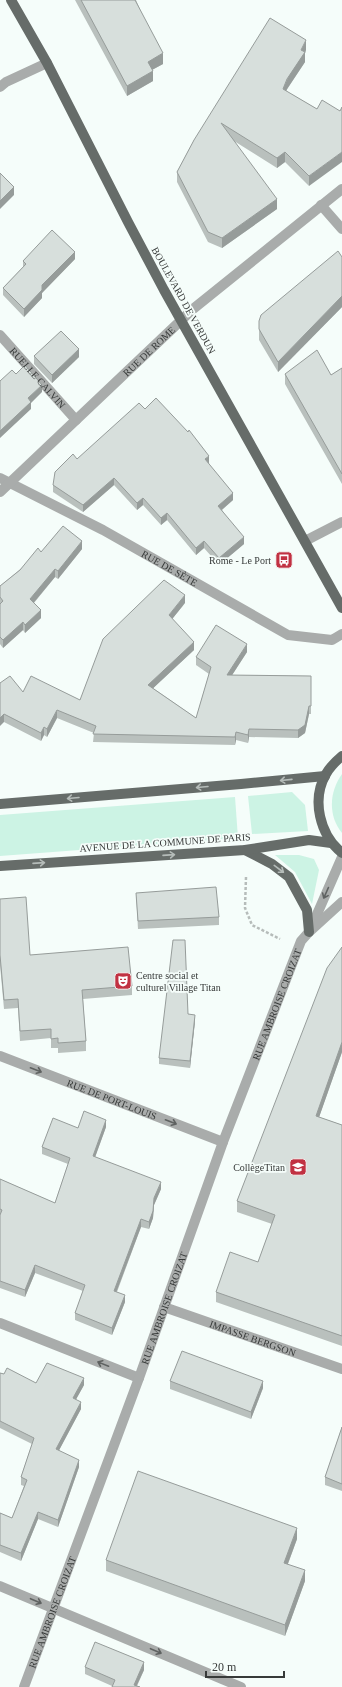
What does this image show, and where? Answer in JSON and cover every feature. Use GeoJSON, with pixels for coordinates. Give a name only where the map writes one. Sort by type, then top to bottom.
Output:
{"type":"FeatureCollection","features":[{"type":"Feature","properties":{"kind":"main road","name":"BOULEVARD DE VERDUN"},"geometry":{"type":"LineString","coordinates":[[11,0],[47,63],[128,222],[181,320],[342,608]]}},
{"type":"Feature","properties":{"kind":"main road"},"geometry":{"type":"LineString","coordinates":[[342,756],[332,765],[325,776],[318,798],[320,822],[331,843],[342,853]]}},
{"type":"Feature","properties":{"kind":"main road"},"geometry":{"type":"LineString","coordinates":[[0,804],[325,776]]}},
{"type":"Feature","properties":{"kind":"main road","name":"AVENUE DE LA COMMUNE DE PARIS"},"geometry":{"type":"LineString","coordinates":[[0,866],[245,850],[308,840],[331,843]]}},
{"type":"Feature","properties":{"kind":"main road"},"geometry":{"type":"LineString","coordinates":[[245,850],[272,864],[289,877],[307,910],[309,932]]}},
{"type":"Feature","properties":{"kind":"street"},"geometry":{"type":"LineString","coordinates":[[0,87],[6,82],[47,63]]}},
{"type":"Feature","properties":{"kind":"street","name":"RUE DE ROME"},"geometry":{"type":"LineString","coordinates":[[0,492],[181,320],[342,189]]}},
{"type":"Feature","properties":{"kind":"street"},"geometry":{"type":"LineString","coordinates":[[321,205],[342,229]]}},
{"type":"Feature","properties":{"kind":"street","name":"RUELLE CALVIN"},"geometry":{"type":"LineString","coordinates":[[0,336],[76,420]]}},
{"type":"Feature","properties":{"kind":"street","name":"RUE DE SÈTE"},"geometry":{"type":"LineString","coordinates":[[0,478],[103,530],[288,634],[332,640],[342,634]]}},
{"type":"Feature","properties":{"kind":"street"},"geometry":{"type":"LineString","coordinates":[[305,541],[342,522]]}},
{"type":"Feature","properties":{"kind":"street","name":"RUE AMBROISE CROIZAT"},"geometry":{"type":"LineString","coordinates":[[309,932],[342,857]]}},
{"type":"Feature","properties":{"kind":"street","name":"RUE AMBROISE CROIZAT"},"geometry":{"type":"LineString","coordinates":[[24,1687],[139,1378],[223,1142],[301,941],[342,902]]}},
{"type":"Feature","properties":{"kind":"street","name":"RUE DE PORT-LOUIS"},"geometry":{"type":"LineString","coordinates":[[0,1056],[223,1142]]}},
{"type":"Feature","properties":{"kind":"street","name":"IMPASSE BERGSON"},"geometry":{"type":"LineString","coordinates":[[164,1307],[342,1369]]}},
{"type":"Feature","properties":{"kind":"street"},"geometry":{"type":"LineString","coordinates":[[0,1323],[139,1378]]}},
{"type":"Feature","properties":{"kind":"street"},"geometry":{"type":"LineString","coordinates":[[0,1586],[241,1687]]}},
{"type":"Feature","properties":{"kind":"path"},"geometry":{"type":"LineString","coordinates":[[246,877],[245,908],[252,925],[280,939]]}},
{"type":"Feature","properties":{"kind":"green space"},"geometry":{"type":"Polygon","coordinates":[[[342,774],[342,833],[334,819],[332,804],[335,788],[342,774]]]}},
{"type":"Feature","properties":{"kind":"green space"},"geometry":{"type":"Polygon","coordinates":[[[292,792],[305,805],[308,831],[252,834],[248,796],[292,792]]]}},
{"type":"Feature","properties":{"kind":"green space"},"geometry":{"type":"Polygon","coordinates":[[[235,797],[238,838],[0,856],[0,815],[235,797]]]}},
{"type":"Feature","properties":{"kind":"green space"},"geometry":{"type":"Polygon","coordinates":[[[275,855],[299,855],[314,859],[319,870],[312,904],[295,872],[275,855]]]}},
{"type":"Feature","properties":{"kind":"building"},"geometry":{"type":"Polygon","coordinates":[[[81,0],[135,0],[163,53],[148,62],[153,71],[127,86],[81,0]]]}},
{"type":"Feature","properties":{"kind":"building"},"geometry":{"type":"Polygon","coordinates":[[[270,18],[306,40],[301,50],[305,52],[287,79],[283,89],[317,109],[322,100],[340,111],[342,107],[342,152],[309,176],[285,152],[277,158],[221,123],[277,199],[222,238],[208,232],[177,172],[194,140],[270,18]]]}},
{"type":"Feature","properties":{"kind":"building"},"geometry":{"type":"Polygon","coordinates":[[[0,173],[14,187],[0,201],[0,173]]]}},
{"type":"Feature","properties":{"kind":"building"},"geometry":{"type":"Polygon","coordinates":[[[52,230],[75,252],[42,285],[42,290],[24,309],[3,288],[26,264],[23,261],[52,230]]]}},
{"type":"Feature","properties":{"kind":"building"},"geometry":{"type":"Polygon","coordinates":[[[338,251],[342,257],[342,296],[278,362],[259,329],[261,315],[338,251]]]}},
{"type":"Feature","properties":{"kind":"building"},"geometry":{"type":"Polygon","coordinates":[[[61,331],[79,349],[52,375],[34,356],[61,331]]]}},
{"type":"Feature","properties":{"kind":"building"},"geometry":{"type":"Polygon","coordinates":[[[317,350],[331,375],[342,368],[342,474],[285,374],[317,350]]]}},
{"type":"Feature","properties":{"kind":"building"},"geometry":{"type":"Polygon","coordinates":[[[25,365],[42,385],[28,398],[31,402],[0,431],[0,381],[12,370],[16,374],[25,365]]]}},
{"type":"Feature","properties":{"kind":"building"},"geometry":{"type":"Polygon","coordinates":[[[156,398],[188,432],[189,430],[209,456],[205,459],[233,493],[218,506],[244,537],[219,558],[204,541],[196,548],[167,513],[161,518],[143,498],[137,503],[114,478],[83,505],[53,485],[55,472],[73,454],[77,459],[139,403],[145,409],[156,398]]]}},
{"type":"Feature","properties":{"kind":"building"},"geometry":{"type":"Polygon","coordinates":[[[63,526],[82,541],[58,571],[55,569],[30,599],[41,610],[25,625],[23,622],[3,640],[0,637],[0,604],[3,601],[0,597],[0,586],[20,570],[38,548],[41,552],[63,526]]]}},
{"type":"Feature","properties":{"kind":"building"},"geometry":{"type":"Polygon","coordinates":[[[164,580],[185,595],[169,615],[194,642],[148,685],[196,718],[211,667],[196,657],[216,625],[247,644],[227,675],[311,676],[311,706],[309,706],[305,725],[298,730],[249,729],[248,735],[236,732],[235,737],[93,734],[96,726],[57,710],[47,729],[44,727],[41,733],[4,714],[0,718],[0,683],[10,676],[23,692],[31,676],[80,700],[103,639],[164,580]]]}},
{"type":"Feature","properties":{"kind":"building"},"geometry":{"type":"Polygon","coordinates":[[[216,887],[219,917],[138,921],[136,893],[216,887]]]}},
{"type":"Feature","properties":{"kind":"building"},"geometry":{"type":"Polygon","coordinates":[[[26,897],[30,955],[128,947],[132,986],[82,990],[86,1041],[58,1043],[58,1038],[51,1039],[51,1029],[20,1031],[18,999],[4,1000],[0,955],[0,899],[26,897]]]}},
{"type":"Feature","properties":{"kind":"building"},"geometry":{"type":"Polygon","coordinates":[[[173,940],[185,940],[188,1014],[195,1015],[190,1061],[159,1058],[173,940]]]}},
{"type":"Feature","properties":{"kind":"building","name":"CollègeTitan"},"geometry":{"type":"Polygon","coordinates":[[[342,947],[342,1042],[316,1116],[342,1125],[342,1336],[216,1292],[230,1252],[258,1262],[275,1215],[237,1201],[327,968],[342,947]]]}},
{"type":"Feature","properties":{"kind":"building"},"geometry":{"type":"Polygon","coordinates":[[[84,1111],[106,1120],[93,1156],[161,1182],[154,1198],[153,1211],[149,1222],[141,1219],[114,1291],[125,1295],[112,1328],[75,1313],[85,1285],[35,1265],[25,1290],[0,1281],[0,1215],[2,1210],[0,1209],[0,1179],[55,1203],[70,1158],[42,1147],[53,1118],[78,1128],[84,1111]]]}},
{"type":"Feature","properties":{"kind":"building"},"geometry":{"type":"Polygon","coordinates":[[[182,1351],[263,1381],[251,1412],[170,1381],[182,1351]]]}},
{"type":"Feature","properties":{"kind":"building"},"geometry":{"type":"Polygon","coordinates":[[[47,1363],[84,1378],[73,1398],[81,1402],[56,1449],[79,1460],[58,1520],[38,1512],[21,1553],[0,1545],[0,1513],[12,1518],[27,1480],[21,1477],[34,1438],[0,1421],[0,1373],[4,1374],[7,1368],[36,1383],[47,1363]]]}},
{"type":"Feature","properties":{"kind":"building"},"geometry":{"type":"Polygon","coordinates":[[[342,1427],[342,1484],[325,1477],[342,1427]]]}},
{"type":"Feature","properties":{"kind":"building"},"geometry":{"type":"Polygon","coordinates":[[[138,1471],[297,1528],[284,1563],[305,1570],[285,1625],[106,1560],[138,1471]]]}},
{"type":"Feature","properties":{"kind":"building"},"geometry":{"type":"Polygon","coordinates":[[[95,1642],[144,1662],[134,1685],[140,1687],[112,1687],[115,1680],[85,1667],[95,1642]]]}},
{"type":"Feature","properties":{"kind":"place","name":"Rome - Le Port"},"geometry":{"type":"Point","coordinates":[284,560]}},
{"type":"Feature","properties":{"kind":"place","name":"Centre social et culturel Village Titan"},"geometry":{"type":"Point","coordinates":[123,981]}},
{"type":"Feature","properties":{"kind":"place","name":"CollègeTitan"},"geometry":{"type":"Point","coordinates":[298,1167]}}]}
